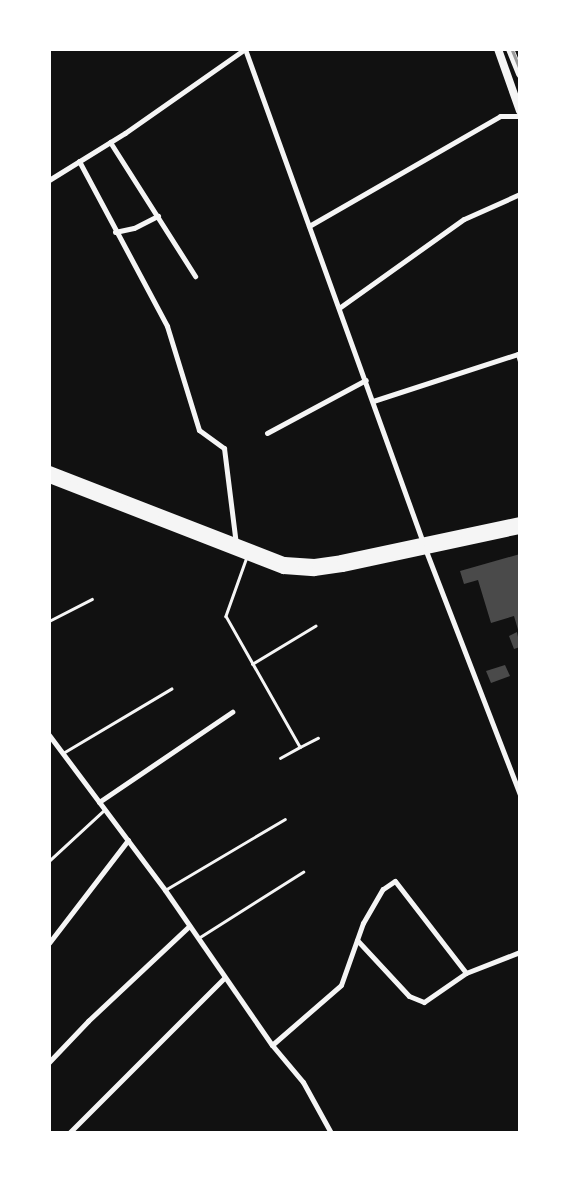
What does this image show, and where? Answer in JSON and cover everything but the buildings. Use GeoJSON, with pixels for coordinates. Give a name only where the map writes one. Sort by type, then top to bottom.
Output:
{"type":"FeatureCollection","features":[{"type":"Feature","properties":{"kind":"main road"},"geometry":{"type":"LineString","coordinates":[[498,49],[520,114]]}},
{"type":"Feature","properties":{"kind":"main road"},"geometry":{"type":"LineString","coordinates":[[510,49],[517,58],[520,74]]}},
{"type":"Feature","properties":{"kind":"main road"},"geometry":{"type":"LineString","coordinates":[[49,470],[102,488],[284,561],[314,563],[425,548],[520,521]]}},
{"type":"Feature","properties":{"kind":"main road"},"geometry":{"type":"LineString","coordinates":[[49,478],[99,495],[283,569],[314,571],[520,529]]}},
{"type":"Feature","properties":{"kind":"street"},"geometry":{"type":"LineString","coordinates":[[49,180],[110,142],[245,49],[425,548],[520,794]]}},
{"type":"Feature","properties":{"kind":"street"},"geometry":{"type":"LineString","coordinates":[[309,226],[500,116],[520,114]]}},
{"type":"Feature","properties":{"kind":"street"},"geometry":{"type":"LineString","coordinates":[[110,142],[195,276]]}},
{"type":"Feature","properties":{"kind":"street"},"geometry":{"type":"LineString","coordinates":[[79,161],[167,326],[199,430],[224,448],[236,544]]}},
{"type":"Feature","properties":{"kind":"street"},"geometry":{"type":"LineString","coordinates":[[339,308],[464,219],[520,194]]}},
{"type":"Feature","properties":{"kind":"street"},"geometry":{"type":"LineString","coordinates":[[116,232],[134,228],[158,216]]}},
{"type":"Feature","properties":{"kind":"street"},"geometry":{"type":"LineString","coordinates":[[373,401],[518,354],[520,361]]}},
{"type":"Feature","properties":{"kind":"street"},"geometry":{"type":"LineString","coordinates":[[267,433],[366,380]]}},
{"type":"Feature","properties":{"kind":"street"},"geometry":{"type":"LineString","coordinates":[[99,802],[232,712]]}},
{"type":"Feature","properties":{"kind":"street"},"geometry":{"type":"LineString","coordinates":[[49,734],[165,890],[272,1045],[303,1082],[331,1133]]}},
{"type":"Feature","properties":{"kind":"street"},"geometry":{"type":"LineString","coordinates":[[49,943],[128,841]]}},
{"type":"Feature","properties":{"kind":"street"},"geometry":{"type":"LineString","coordinates":[[272,1045],[341,985],[363,923],[383,889],[395,881],[466,973]]}},
{"type":"Feature","properties":{"kind":"street"},"geometry":{"type":"LineString","coordinates":[[49,1062],[88,1020],[189,926]]}},
{"type":"Feature","properties":{"kind":"street"},"geometry":{"type":"LineString","coordinates":[[357,940],[409,996],[424,1002],[466,973],[520,952]]}},
{"type":"Feature","properties":{"kind":"street"},"geometry":{"type":"LineString","coordinates":[[69,1133],[224,978]]}},
{"type":"Feature","properties":{"kind":"lane"},"geometry":{"type":"LineString","coordinates":[[247,556],[226,616],[300,747]]}},
{"type":"Feature","properties":{"kind":"lane"},"geometry":{"type":"LineString","coordinates":[[49,621],[92,599]]}},
{"type":"Feature","properties":{"kind":"lane"},"geometry":{"type":"LineString","coordinates":[[252,664],[316,626]]}},
{"type":"Feature","properties":{"kind":"lane"},"geometry":{"type":"LineString","coordinates":[[62,753],[171,689]]}},
{"type":"Feature","properties":{"kind":"lane"},"geometry":{"type":"LineString","coordinates":[[280,758],[318,738]]}},
{"type":"Feature","properties":{"kind":"lane"},"geometry":{"type":"LineString","coordinates":[[49,861],[104,809]]}},
{"type":"Feature","properties":{"kind":"lane"},"geometry":{"type":"LineString","coordinates":[[165,890],[285,819]]}},
{"type":"Feature","properties":{"kind":"lane"},"geometry":{"type":"LineString","coordinates":[[197,939],[303,872]]}},
{"type":"Feature","properties":{"kind":"railway"},"geometry":{"type":"LineString","coordinates":[[512,49],[520,69]]}}]}
